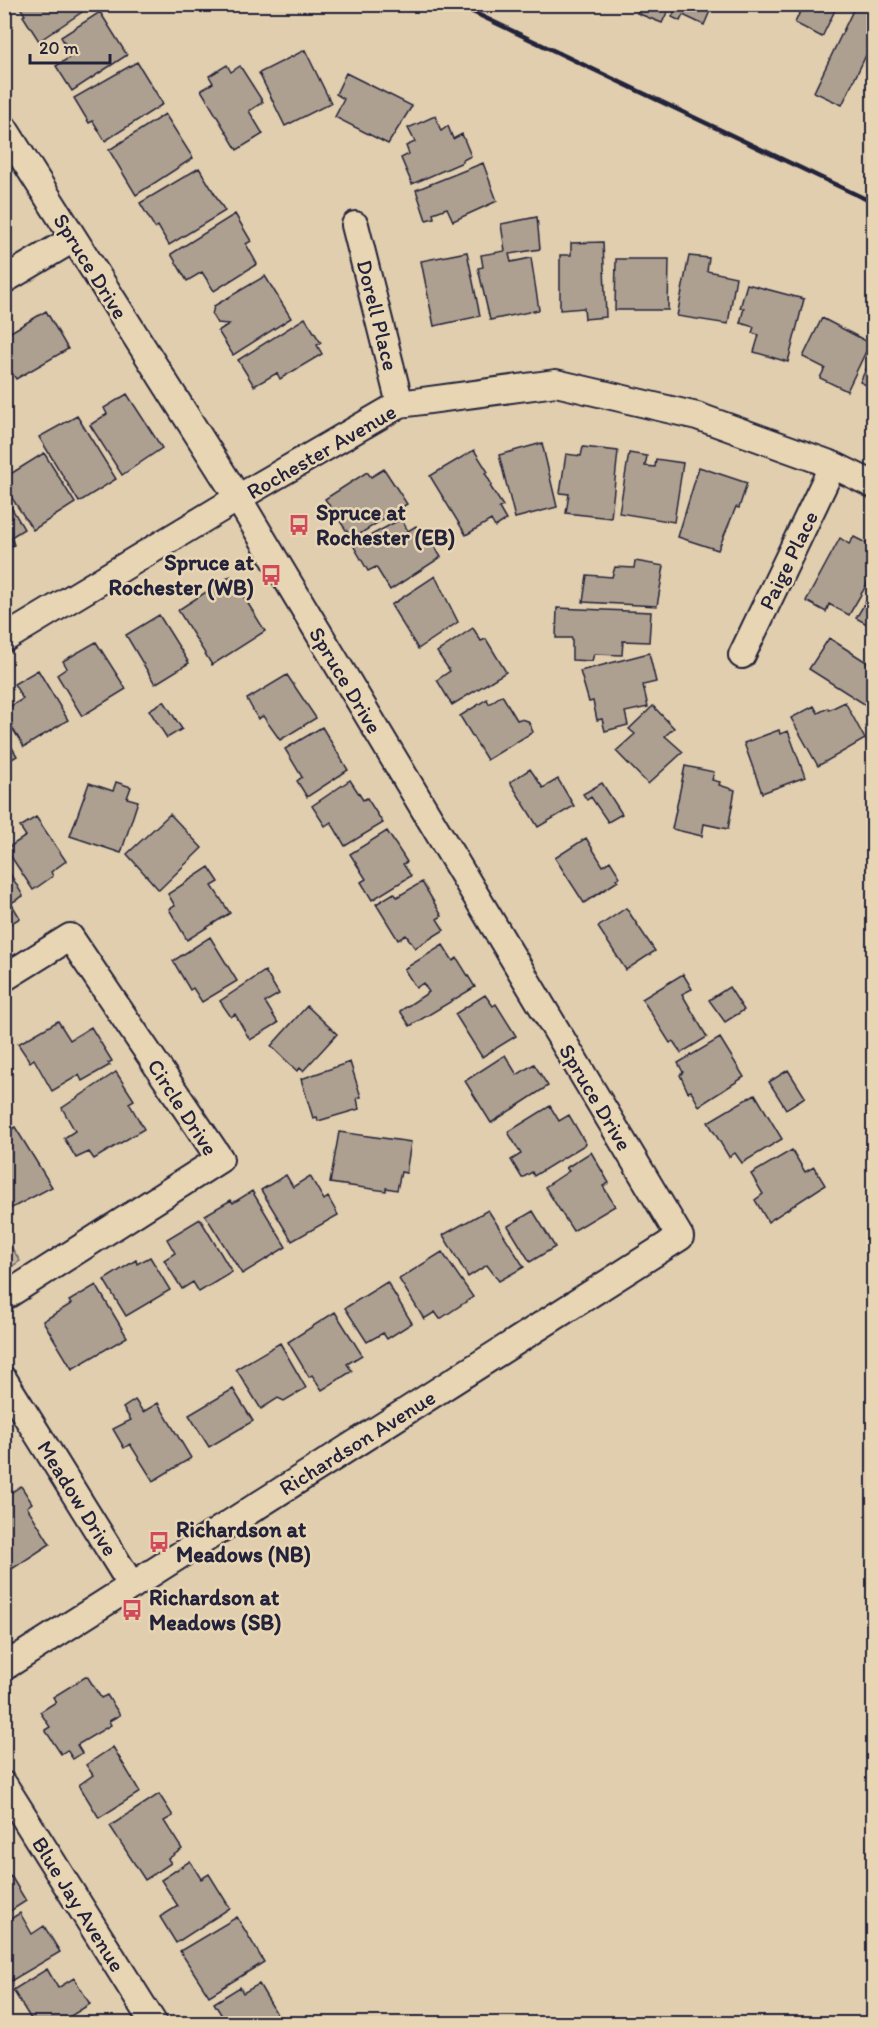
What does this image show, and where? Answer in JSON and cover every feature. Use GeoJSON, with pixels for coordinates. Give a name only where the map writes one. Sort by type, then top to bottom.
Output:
{"type":"FeatureCollection","features":[{"type":"Feature","properties":{"kind":"street","name":"Spruce Drive"},"geometry":{"type":"LineString","coordinates":[[4,128],[238,498],[680,1237]]}},
{"type":"Feature","properties":{"kind":"street","name":"Dorell Place"},"geometry":{"type":"LineString","coordinates":[[355,225],[400,404]]}},
{"type":"Feature","properties":{"kind":"street"},"geometry":{"type":"LineString","coordinates":[[4,280],[73,239]]}},
{"type":"Feature","properties":{"kind":"street","name":"Rochester Avenue"},"geometry":{"type":"LineString","coordinates":[[4,639],[238,498],[400,404],[556,383],[697,416],[833,465],[873,485]]}},
{"type":"Feature","properties":{"kind":"street","name":"Paige Place"},"geometry":{"type":"LineString","coordinates":[[742,655],[833,465]]}},
{"type":"Feature","properties":{"kind":"street","name":"Circle Drive"},"geometry":{"type":"LineString","coordinates":[[4,978],[70,937],[220,1159],[4,1297]]}},
{"type":"Feature","properties":{"kind":"street","name":"Richardson Avenue"},"geometry":{"type":"LineString","coordinates":[[4,1667],[680,1237]]}},
{"type":"Feature","properties":{"kind":"street","name":"Meadow Drive"},"geometry":{"type":"LineString","coordinates":[[4,1380],[132,1586]]}},
{"type":"Feature","properties":{"kind":"street","name":"Blue Jay Avenue"},"geometry":{"type":"LineString","coordinates":[[4,1785],[154,2024]]}},
{"type":"Feature","properties":{"kind":"shaded area"},"geometry":{"type":"Polygon","coordinates":[[[5,1237],[20,1261],[4,1271],[5,1237]]]}},
{"type":"Feature","properties":{"kind":"building"},"geometry":{"type":"Polygon","coordinates":[[[18,4],[82,4],[85,10],[39,41],[18,4]]]}},
{"type":"Feature","properties":{"kind":"building"},"geometry":{"type":"Polygon","coordinates":[[[641,4],[671,4],[662,23],[637,13],[641,4]]]}},
{"type":"Feature","properties":{"kind":"building"},"geometry":{"type":"Polygon","coordinates":[[[675,4],[713,4],[704,25],[683,15],[680,21],[672,17],[675,4]]]}},
{"type":"Feature","properties":{"kind":"building"},"geometry":{"type":"Polygon","coordinates":[[[796,4],[838,4],[822,37],[795,23],[802,7],[796,4]]]}},
{"type":"Feature","properties":{"kind":"building"},"geometry":{"type":"Polygon","coordinates":[[[856,4],[874,4],[874,46],[871,45],[842,105],[814,92],[856,4]]]}},
{"type":"Feature","properties":{"kind":"building"},"geometry":{"type":"Polygon","coordinates":[[[100,12],[127,55],[72,91],[56,66],[72,56],[61,37],[100,12]]]}},
{"type":"Feature","properties":{"kind":"building"},"geometry":{"type":"Polygon","coordinates":[[[305,50],[331,103],[285,126],[259,73],[305,50]]]}},
{"type":"Feature","properties":{"kind":"building"},"geometry":{"type":"Polygon","coordinates":[[[137,62],[163,104],[105,141],[93,121],[89,123],[74,98],[137,62]]]}},
{"type":"Feature","properties":{"kind":"building"},"geometry":{"type":"Polygon","coordinates":[[[227,65],[231,72],[240,66],[263,102],[249,111],[263,134],[237,150],[201,90],[213,83],[209,76],[227,65]]]}},
{"type":"Feature","properties":{"kind":"building"},"geometry":{"type":"Polygon","coordinates":[[[346,73],[412,106],[388,144],[335,117],[344,99],[336,94],[346,73]]]}},
{"type":"Feature","properties":{"kind":"building"},"geometry":{"type":"Polygon","coordinates":[[[165,114],[193,158],[136,195],[109,150],[165,114]]]}},
{"type":"Feature","properties":{"kind":"building"},"geometry":{"type":"Polygon","coordinates":[[[435,116],[441,131],[448,126],[453,139],[462,134],[471,156],[463,162],[412,184],[401,158],[409,154],[406,146],[415,142],[408,128],[435,116]]]}},
{"type":"Feature","properties":{"kind":"building"},"geometry":{"type":"Polygon","coordinates":[[[483,163],[497,201],[453,221],[447,208],[433,213],[434,218],[426,220],[416,190],[483,163]]]}},
{"type":"Feature","properties":{"kind":"building"},"geometry":{"type":"Polygon","coordinates":[[[199,168],[225,211],[169,245],[158,226],[155,228],[140,203],[199,168]]]}},
{"type":"Feature","properties":{"kind":"building"},"geometry":{"type":"Polygon","coordinates":[[[235,214],[251,241],[246,244],[257,264],[214,291],[202,272],[187,281],[171,254],[235,214]]]}},
{"type":"Feature","properties":{"kind":"building"},"geometry":{"type":"Polygon","coordinates":[[[537,217],[540,249],[509,254],[511,262],[531,258],[539,310],[490,320],[478,268],[483,267],[481,255],[505,251],[501,224],[537,217]]]}},
{"type":"Feature","properties":{"kind":"building"},"geometry":{"type":"Polygon","coordinates":[[[603,242],[606,317],[585,319],[584,308],[560,310],[560,255],[571,255],[571,243],[603,242]]]}},
{"type":"Feature","properties":{"kind":"building"},"geometry":{"type":"Polygon","coordinates":[[[467,252],[480,316],[434,326],[421,261],[467,252]]]}},
{"type":"Feature","properties":{"kind":"building"},"geometry":{"type":"Polygon","coordinates":[[[689,256],[709,258],[707,271],[736,277],[728,324],[677,316],[689,256]]]}},
{"type":"Feature","properties":{"kind":"building"},"geometry":{"type":"Polygon","coordinates":[[[616,259],[669,259],[668,310],[615,310],[616,259]]]}},
{"type":"Feature","properties":{"kind":"building"},"geometry":{"type":"Polygon","coordinates":[[[265,276],[291,318],[233,355],[218,331],[229,324],[217,323],[212,315],[214,306],[265,276]]]}},
{"type":"Feature","properties":{"kind":"building"},"geometry":{"type":"Polygon","coordinates":[[[747,284],[804,299],[788,362],[754,352],[759,335],[752,333],[754,327],[740,323],[744,308],[740,308],[747,284]]]}},
{"type":"Feature","properties":{"kind":"building"},"geometry":{"type":"Polygon","coordinates":[[[46,311],[68,349],[16,379],[4,361],[4,336],[46,311]]]}},
{"type":"Feature","properties":{"kind":"building"},"geometry":{"type":"Polygon","coordinates":[[[305,318],[321,343],[317,345],[322,354],[280,379],[277,373],[254,386],[238,360],[305,318]]]}},
{"type":"Feature","properties":{"kind":"building"},"geometry":{"type":"Polygon","coordinates":[[[822,318],[870,343],[847,391],[820,378],[825,368],[803,357],[822,318]]]}},
{"type":"Feature","properties":{"kind":"building"},"geometry":{"type":"Polygon","coordinates":[[[874,352],[874,389],[860,382],[874,352]]]}},
{"type":"Feature","properties":{"kind":"building"},"geometry":{"type":"Polygon","coordinates":[[[127,394],[162,448],[122,475],[90,425],[107,414],[104,408],[127,394]]]}},
{"type":"Feature","properties":{"kind":"building"},"geometry":{"type":"Polygon","coordinates":[[[77,416],[116,479],[79,502],[39,437],[77,416]]]}},
{"type":"Feature","properties":{"kind":"building"},"geometry":{"type":"Polygon","coordinates":[[[542,443],[557,507],[515,518],[499,455],[542,443]]]}},
{"type":"Feature","properties":{"kind":"building"},"geometry":{"type":"Polygon","coordinates":[[[583,447],[618,451],[611,518],[566,513],[569,494],[560,493],[566,454],[581,456],[583,447]]]}},
{"type":"Feature","properties":{"kind":"building"},"geometry":{"type":"Polygon","coordinates":[[[474,450],[488,472],[485,473],[492,485],[490,486],[503,506],[499,508],[506,520],[495,527],[491,520],[466,535],[430,476],[474,450]]]}},
{"type":"Feature","properties":{"kind":"building"},"geometry":{"type":"Polygon","coordinates":[[[44,453],[75,503],[33,530],[4,486],[4,478],[44,453]]]}},
{"type":"Feature","properties":{"kind":"building"},"geometry":{"type":"Polygon","coordinates":[[[629,453],[647,456],[645,466],[655,467],[656,459],[683,463],[674,522],[619,513],[629,453]]]}},
{"type":"Feature","properties":{"kind":"building"},"geometry":{"type":"Polygon","coordinates":[[[699,467],[747,483],[739,508],[736,507],[718,550],[678,537],[699,467]]]}},
{"type":"Feature","properties":{"kind":"building"},"geometry":{"type":"Polygon","coordinates":[[[384,469],[407,504],[352,539],[325,499],[367,472],[371,477],[384,469]]]}},
{"type":"Feature","properties":{"kind":"building"},"geometry":{"type":"Polygon","coordinates":[[[4,495],[24,529],[11,537],[14,545],[4,550],[4,495]]]}},
{"type":"Feature","properties":{"kind":"building"},"geometry":{"type":"Polygon","coordinates":[[[401,519],[408,531],[416,526],[418,529],[422,527],[441,557],[390,590],[376,567],[368,571],[353,545],[401,519]]]}},
{"type":"Feature","properties":{"kind":"building"},"geometry":{"type":"Polygon","coordinates":[[[854,537],[874,547],[874,572],[849,615],[829,604],[826,612],[806,601],[840,538],[849,544],[854,537]]]}},
{"type":"Feature","properties":{"kind":"building"},"geometry":{"type":"Polygon","coordinates":[[[635,561],[664,566],[657,606],[583,602],[587,575],[612,577],[615,567],[634,568],[635,561]]]}},
{"type":"Feature","properties":{"kind":"building"},"geometry":{"type":"Polygon","coordinates":[[[231,576],[265,631],[212,665],[178,610],[231,576]]]}},
{"type":"Feature","properties":{"kind":"building"},"geometry":{"type":"Polygon","coordinates":[[[435,576],[458,622],[418,649],[391,605],[435,576]]]}},
{"type":"Feature","properties":{"kind":"building"},"geometry":{"type":"Polygon","coordinates":[[[874,588],[874,628],[856,618],[874,588]]]}},
{"type":"Feature","properties":{"kind":"building"},"geometry":{"type":"Polygon","coordinates":[[[557,608],[651,612],[649,642],[623,641],[622,655],[594,654],[592,661],[572,660],[572,638],[556,638],[557,608]]]}},
{"type":"Feature","properties":{"kind":"building"},"geometry":{"type":"Polygon","coordinates":[[[159,615],[189,663],[155,684],[126,635],[159,615]]]}},
{"type":"Feature","properties":{"kind":"building"},"geometry":{"type":"Polygon","coordinates":[[[473,628],[481,641],[486,639],[506,672],[452,705],[437,680],[450,671],[437,652],[473,628]]]}},
{"type":"Feature","properties":{"kind":"building"},"geometry":{"type":"Polygon","coordinates":[[[829,638],[874,667],[874,700],[869,707],[809,669],[829,638]]]}},
{"type":"Feature","properties":{"kind":"building"},"geometry":{"type":"Polygon","coordinates":[[[96,642],[126,689],[82,716],[57,675],[67,668],[63,661],[96,642]]]}},
{"type":"Feature","properties":{"kind":"building"},"geometry":{"type":"Polygon","coordinates":[[[649,653],[656,682],[643,685],[648,707],[625,712],[628,725],[605,731],[602,719],[597,720],[593,701],[589,702],[580,671],[649,653]]]}},
{"type":"Feature","properties":{"kind":"building"},"geometry":{"type":"Polygon","coordinates":[[[38,670],[68,720],[24,747],[4,715],[4,710],[23,699],[14,684],[38,670]]]}},
{"type":"Feature","properties":{"kind":"building"},"geometry":{"type":"Polygon","coordinates":[[[287,675],[316,718],[280,740],[263,716],[258,719],[247,699],[287,675]]]}},
{"type":"Feature","properties":{"kind":"building"},"geometry":{"type":"Polygon","coordinates":[[[502,695],[517,720],[528,721],[533,732],[487,760],[460,716],[487,699],[489,704],[502,695]]]}},
{"type":"Feature","properties":{"kind":"building"},"geometry":{"type":"Polygon","coordinates":[[[164,701],[182,729],[167,738],[149,710],[164,701]]]}},
{"type":"Feature","properties":{"kind":"building"},"geometry":{"type":"Polygon","coordinates":[[[845,702],[865,739],[818,766],[791,718],[814,706],[818,713],[845,702]]]}},
{"type":"Feature","properties":{"kind":"building"},"geometry":{"type":"Polygon","coordinates":[[[653,706],[674,728],[665,736],[683,752],[648,784],[616,751],[635,734],[629,729],[653,706]]]}},
{"type":"Feature","properties":{"kind":"building"},"geometry":{"type":"Polygon","coordinates":[[[322,727],[348,770],[307,797],[297,781],[302,777],[285,749],[322,727]]]}},
{"type":"Feature","properties":{"kind":"building"},"geometry":{"type":"Polygon","coordinates":[[[779,730],[780,734],[788,731],[805,777],[762,793],[744,743],[779,730]]]}},
{"type":"Feature","properties":{"kind":"building"},"geometry":{"type":"Polygon","coordinates":[[[4,734],[17,756],[4,764],[4,734]]]}},
{"type":"Feature","properties":{"kind":"building"},"geometry":{"type":"Polygon","coordinates":[[[685,766],[714,772],[712,780],[735,790],[728,829],[704,824],[702,836],[672,829],[685,766]]]}},
{"type":"Feature","properties":{"kind":"building"},"geometry":{"type":"Polygon","coordinates":[[[530,769],[543,788],[558,779],[574,806],[538,827],[510,782],[530,769]]]}},
{"type":"Feature","properties":{"kind":"building"},"geometry":{"type":"Polygon","coordinates":[[[350,780],[363,800],[367,798],[383,823],[345,846],[331,822],[325,826],[312,806],[350,780]]]}},
{"type":"Feature","properties":{"kind":"building"},"geometry":{"type":"Polygon","coordinates":[[[116,782],[131,787],[127,798],[138,801],[121,853],[70,836],[89,783],[113,791],[116,782]]]}},
{"type":"Feature","properties":{"kind":"building"},"geometry":{"type":"Polygon","coordinates":[[[602,783],[622,814],[608,822],[591,797],[587,800],[583,794],[602,783]]]}},
{"type":"Feature","properties":{"kind":"building"},"geometry":{"type":"Polygon","coordinates":[[[170,814],[202,848],[159,890],[127,854],[170,814]]]}},
{"type":"Feature","properties":{"kind":"building"},"geometry":{"type":"Polygon","coordinates":[[[36,817],[66,861],[51,872],[53,876],[33,890],[6,849],[26,836],[20,827],[36,817]]]}},
{"type":"Feature","properties":{"kind":"building"},"geometry":{"type":"Polygon","coordinates":[[[387,831],[407,862],[403,864],[411,876],[372,900],[361,882],[366,879],[350,854],[387,831]]]}},
{"type":"Feature","properties":{"kind":"building"},"geometry":{"type":"Polygon","coordinates":[[[586,838],[603,866],[610,861],[620,877],[616,879],[618,881],[584,903],[555,858],[586,838]]]}},
{"type":"Feature","properties":{"kind":"building"},"geometry":{"type":"Polygon","coordinates":[[[4,863],[23,896],[11,903],[20,918],[4,928],[4,863]]]}},
{"type":"Feature","properties":{"kind":"building"},"geometry":{"type":"Polygon","coordinates":[[[209,867],[219,882],[212,886],[230,913],[187,940],[169,909],[175,906],[168,894],[209,867]]]}},
{"type":"Feature","properties":{"kind":"building"},"geometry":{"type":"Polygon","coordinates":[[[422,882],[442,916],[437,919],[444,930],[415,948],[406,935],[398,940],[376,904],[394,893],[397,897],[422,882]]]}},
{"type":"Feature","properties":{"kind":"building"},"geometry":{"type":"Polygon","coordinates":[[[626,908],[655,951],[626,970],[598,927],[626,908]]]}},
{"type":"Feature","properties":{"kind":"building"},"geometry":{"type":"Polygon","coordinates":[[[210,937],[237,981],[202,1002],[193,988],[190,990],[173,961],[210,937]]]}},
{"type":"Feature","properties":{"kind":"building"},"geometry":{"type":"Polygon","coordinates":[[[443,945],[453,961],[457,958],[475,987],[410,1026],[400,1011],[429,992],[423,983],[416,988],[404,969],[443,945]]]}},
{"type":"Feature","properties":{"kind":"building"},"geometry":{"type":"Polygon","coordinates":[[[265,971],[279,994],[265,1002],[278,1023],[250,1040],[235,1014],[231,1017],[220,1001],[265,971]]]}},
{"type":"Feature","properties":{"kind":"building"},"geometry":{"type":"Polygon","coordinates":[[[683,974],[692,989],[682,994],[707,1037],[681,1053],[673,1041],[670,1043],[642,999],[683,974]]]}},
{"type":"Feature","properties":{"kind":"building"},"geometry":{"type":"Polygon","coordinates":[[[729,987],[744,1010],[725,1022],[709,1000],[729,987]]]}},
{"type":"Feature","properties":{"kind":"building"},"geometry":{"type":"Polygon","coordinates":[[[485,995],[493,1006],[496,1004],[516,1036],[482,1057],[455,1014],[485,995]]]}},
{"type":"Feature","properties":{"kind":"building"},"geometry":{"type":"Polygon","coordinates":[[[307,1006],[337,1034],[303,1071],[300,1068],[297,1071],[271,1046],[307,1006]]]}},
{"type":"Feature","properties":{"kind":"building"},"geometry":{"type":"Polygon","coordinates":[[[58,1021],[70,1040],[91,1027],[112,1061],[108,1063],[110,1065],[82,1081],[79,1075],[52,1091],[34,1059],[30,1062],[18,1044],[58,1021]]]}},
{"type":"Feature","properties":{"kind":"building"},"geometry":{"type":"Polygon","coordinates":[[[720,1038],[744,1077],[699,1106],[691,1091],[688,1092],[680,1075],[683,1072],[678,1063],[720,1038]]]}},
{"type":"Feature","properties":{"kind":"building"},"geometry":{"type":"Polygon","coordinates":[[[505,1055],[517,1075],[534,1064],[548,1086],[491,1123],[465,1081],[505,1055]]]}},
{"type":"Feature","properties":{"kind":"building"},"geometry":{"type":"Polygon","coordinates":[[[350,1062],[361,1097],[357,1098],[359,1109],[318,1121],[317,1117],[313,1118],[301,1079],[350,1062]]]}},
{"type":"Feature","properties":{"kind":"building"},"geometry":{"type":"Polygon","coordinates":[[[788,1070],[805,1097],[786,1109],[769,1082],[788,1070]]]}},
{"type":"Feature","properties":{"kind":"building"},"geometry":{"type":"Polygon","coordinates":[[[116,1072],[134,1100],[129,1103],[144,1129],[94,1159],[89,1152],[76,1158],[64,1138],[75,1131],[62,1108],[116,1072]]]}},
{"type":"Feature","properties":{"kind":"building"},"geometry":{"type":"Polygon","coordinates":[[[755,1094],[782,1139],[742,1163],[735,1153],[729,1157],[708,1122],[755,1094]]]}},
{"type":"Feature","properties":{"kind":"building"},"geometry":{"type":"Polygon","coordinates":[[[550,1106],[559,1121],[569,1115],[586,1144],[534,1176],[532,1172],[522,1178],[511,1160],[521,1154],[508,1132],[550,1106]]]}},
{"type":"Feature","properties":{"kind":"building"},"geometry":{"type":"Polygon","coordinates":[[[15,1127],[52,1187],[4,1212],[4,1134],[15,1127]]]}},
{"type":"Feature","properties":{"kind":"building"},"geometry":{"type":"Polygon","coordinates":[[[339,1132],[411,1142],[406,1173],[401,1172],[397,1190],[386,1188],[386,1191],[330,1183],[339,1132]]]}},
{"type":"Feature","properties":{"kind":"building"},"geometry":{"type":"Polygon","coordinates":[[[792,1150],[805,1172],[814,1167],[825,1185],[768,1222],[755,1200],[763,1194],[751,1174],[792,1150]]]}},
{"type":"Feature","properties":{"kind":"building"},"geometry":{"type":"Polygon","coordinates":[[[591,1152],[609,1183],[603,1186],[615,1206],[573,1231],[545,1187],[569,1171],[566,1168],[591,1152]]]}},
{"type":"Feature","properties":{"kind":"building"},"geometry":{"type":"Polygon","coordinates":[[[286,1175],[293,1187],[310,1176],[324,1200],[328,1197],[338,1215],[292,1241],[261,1190],[286,1175]]]}},
{"type":"Feature","properties":{"kind":"building"},"geometry":{"type":"Polygon","coordinates":[[[252,1191],[286,1247],[242,1274],[205,1215],[231,1200],[233,1203],[252,1191]]]}},
{"type":"Feature","properties":{"kind":"building"},"geometry":{"type":"Polygon","coordinates":[[[488,1210],[524,1267],[499,1281],[487,1265],[468,1277],[443,1235],[488,1210]]]}},
{"type":"Feature","properties":{"kind":"building"},"geometry":{"type":"Polygon","coordinates":[[[533,1211],[555,1247],[530,1262],[508,1226],[533,1211]]]}},
{"type":"Feature","properties":{"kind":"building"},"geometry":{"type":"Polygon","coordinates":[[[200,1219],[232,1272],[199,1292],[193,1282],[182,1289],[164,1260],[175,1253],[167,1239],[200,1219]]]}},
{"type":"Feature","properties":{"kind":"building"},"geometry":{"type":"Polygon","coordinates":[[[442,1252],[473,1297],[440,1319],[435,1312],[424,1319],[399,1279],[442,1252]]]}},
{"type":"Feature","properties":{"kind":"building"},"geometry":{"type":"Polygon","coordinates":[[[150,1257],[170,1290],[126,1316],[104,1280],[136,1260],[137,1264],[150,1257]]]}},
{"type":"Feature","properties":{"kind":"building"},"geometry":{"type":"Polygon","coordinates":[[[387,1282],[412,1323],[387,1339],[383,1333],[367,1342],[345,1308],[387,1282]]]}},
{"type":"Feature","properties":{"kind":"building"},"geometry":{"type":"Polygon","coordinates":[[[96,1285],[127,1337],[72,1369],[43,1321],[71,1304],[69,1301],[96,1285]]]}},
{"type":"Feature","properties":{"kind":"building"},"geometry":{"type":"Polygon","coordinates":[[[335,1312],[362,1355],[347,1364],[352,1371],[322,1390],[312,1375],[309,1377],[288,1342],[335,1312]]]}},
{"type":"Feature","properties":{"kind":"building"},"geometry":{"type":"Polygon","coordinates":[[[280,1343],[306,1388],[284,1401],[278,1398],[261,1409],[236,1369],[280,1343]]]}},
{"type":"Feature","properties":{"kind":"building"},"geometry":{"type":"Polygon","coordinates":[[[233,1389],[253,1421],[209,1447],[189,1415],[233,1389]]]}},
{"type":"Feature","properties":{"kind":"building"},"geometry":{"type":"Polygon","coordinates":[[[135,1400],[143,1412],[158,1403],[191,1458],[153,1481],[130,1444],[124,1448],[113,1429],[131,1420],[123,1408],[135,1400]]]}},
{"type":"Feature","properties":{"kind":"building"},"geometry":{"type":"Polygon","coordinates":[[[4,1480],[12,1492],[21,1486],[32,1503],[27,1507],[50,1544],[12,1569],[4,1556],[4,1480]]]}},
{"type":"Feature","properties":{"kind":"building"},"geometry":{"type":"Polygon","coordinates":[[[87,1676],[101,1698],[107,1695],[120,1715],[109,1721],[111,1725],[77,1745],[82,1753],[73,1759],[67,1750],[61,1754],[45,1730],[50,1727],[40,1712],[56,1702],[53,1697],[87,1676]]]}},
{"type":"Feature","properties":{"kind":"building"},"geometry":{"type":"Polygon","coordinates":[[[113,1747],[140,1792],[99,1818],[79,1785],[93,1775],[86,1765],[113,1747]]]}},
{"type":"Feature","properties":{"kind":"building"},"geometry":{"type":"Polygon","coordinates":[[[159,1794],[173,1816],[164,1821],[182,1849],[168,1859],[171,1863],[145,1880],[110,1826],[159,1794]]]}},
{"type":"Feature","properties":{"kind":"building"},"geometry":{"type":"Polygon","coordinates":[[[190,1861],[201,1879],[209,1874],[230,1908],[176,1943],[160,1917],[178,1906],[161,1880],[190,1861]]]}},
{"type":"Feature","properties":{"kind":"building"},"geometry":{"type":"Polygon","coordinates":[[[11,1876],[26,1901],[4,1915],[4,1880],[11,1876]]]}},
{"type":"Feature","properties":{"kind":"building"},"geometry":{"type":"Polygon","coordinates":[[[20,1913],[32,1934],[44,1926],[60,1952],[4,1985],[4,1923],[20,1913]]]}},
{"type":"Feature","properties":{"kind":"building"},"geometry":{"type":"Polygon","coordinates":[[[237,1917],[264,1962],[209,1996],[180,1951],[237,1917]]]}},
{"type":"Feature","properties":{"kind":"building"},"geometry":{"type":"Polygon","coordinates":[[[47,1969],[58,1988],[74,1978],[90,2004],[58,2024],[34,2024],[13,1990],[47,1969]]]}},
{"type":"Feature","properties":{"kind":"building"},"geometry":{"type":"Polygon","coordinates":[[[259,1984],[281,2021],[277,2024],[227,2024],[214,2003],[240,1987],[243,1993],[259,1984]]]}},
{"type":"Feature","properties":{"kind":"building"},"geometry":{"type":"Polygon","coordinates":[[[83,2017],[93,2018],[96,2024],[73,2024],[83,2017]]]}},
{"type":"Feature","properties":{"kind":"railway"},"geometry":{"type":"LineString","coordinates":[[456,4],[874,203]]}},
{"type":"Feature","properties":{"kind":"place","name":"Spruce at Rochester (EB)"},"geometry":{"type":"Point","coordinates":[299,525]}},
{"type":"Feature","properties":{"kind":"place","name":"Spruce at Rochester (WB)"},"geometry":{"type":"Point","coordinates":[271,575]}},
{"type":"Feature","properties":{"kind":"place","name":"Richardson at Meadows (NB)"},"geometry":{"type":"Point","coordinates":[159,1542]}},
{"type":"Feature","properties":{"kind":"place","name":"Richardson at Meadows (SB)"},"geometry":{"type":"Point","coordinates":[132,1610]}}]}
